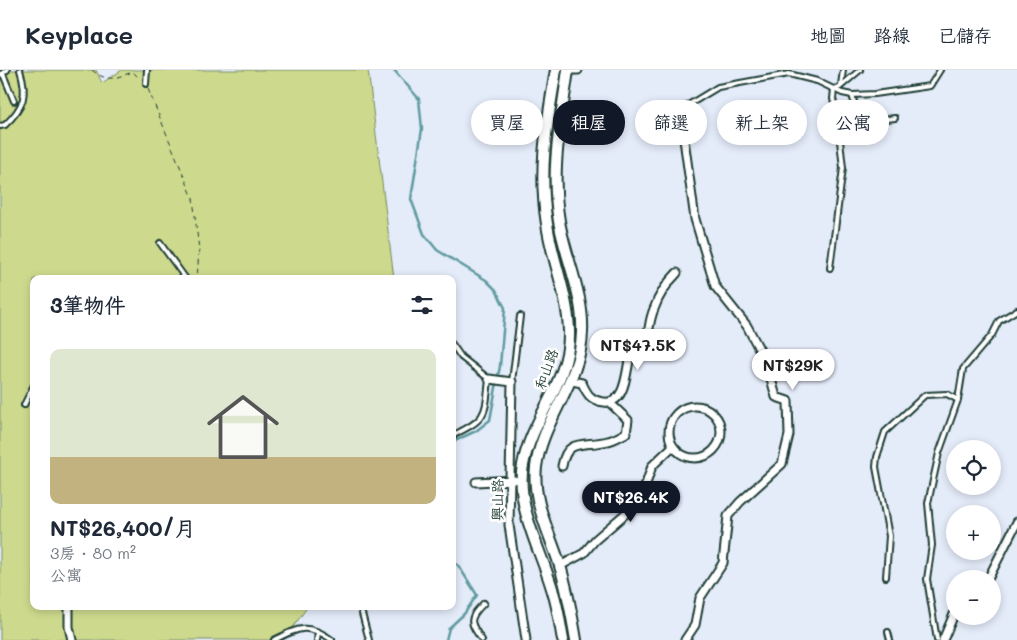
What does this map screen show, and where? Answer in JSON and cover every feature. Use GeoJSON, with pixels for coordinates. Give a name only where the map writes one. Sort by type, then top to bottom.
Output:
{"type":"FeatureCollection","features":[{"type":"Feature","properties":{"kind":"main road","name":"和山路"},"geometry":{"type":"LineString","coordinates":[[556,70],[542,174],[547,225],[567,308],[568,352],[561,376],[530,438],[522,479],[524,502],[554,593],[563,640]]}},
{"type":"Feature","properties":{"kind":"main road","name":"和山路"},"geometry":{"type":"LineString","coordinates":[[568,70],[557,139],[554,175],[559,221],[579,304],[583,330],[581,352],[572,381],[543,439],[536,467],[537,501],[560,566],[576,640]]}},
{"type":"Feature","properties":{"kind":"street"},"geometry":{"type":"LineString","coordinates":[[568,70],[578,70]]}},
{"type":"Feature","properties":{"kind":"street"},"geometry":{"type":"LineString","coordinates":[[685,145],[695,219],[715,286],[747,326],[767,364],[776,397],[788,401],[789,434],[782,464],[740,502],[728,516],[723,562],[700,598],[695,625],[685,640]]}},
{"type":"Feature","properties":{"kind":"street"},"geometry":{"type":"LineString","coordinates":[[610,403],[618,398],[623,388],[630,356],[639,352],[648,341],[653,310],[667,282],[677,273]]}},
{"type":"Feature","properties":{"kind":"street"},"geometry":{"type":"LineString","coordinates":[[489,379],[512,382]]}},
{"type":"Feature","properties":{"kind":"street"},"geometry":{"type":"LineString","coordinates":[[562,466],[564,454],[573,446],[609,441],[626,433],[628,420],[610,403],[589,397],[582,384],[572,381]]}},
{"type":"Feature","properties":{"kind":"street","name":"興山路"},"geometry":{"type":"LineString","coordinates":[[512,382],[509,525],[526,640]]}},
{"type":"Feature","properties":{"kind":"street"},"geometry":{"type":"LineString","coordinates":[[690,406],[701,406],[718,418],[721,438],[716,448],[709,455],[699,459],[689,459],[672,447],[669,437],[669,426],[673,417],[681,410],[690,406]]}},
{"type":"Feature","properties":{"kind":"street"},"geometry":{"type":"LineString","coordinates":[[560,566],[584,553],[595,540],[632,508],[646,484],[652,466],[672,447]]}},
{"type":"Feature","properties":{"kind":"street"},"geometry":{"type":"LineString","coordinates":[[476,482],[522,479]]}},
{"type":"Feature","properties":{"kind":"street"},"geometry":{"type":"LineString","coordinates":[[993,570],[1017,522]]}},
{"type":"Feature","properties":{"kind":"street"},"geometry":{"type":"LineString","coordinates":[[69,610],[69,627],[72,640]]}},
{"type":"Feature","properties":{"kind":"street"},"geometry":{"type":"LineString","coordinates":[[943,640],[949,625]]}},
{"type":"Feature","properties":{"kind":"lane"},"geometry":{"type":"LineString","coordinates":[[7,70],[2,74],[14,100]]}},
{"type":"Feature","properties":{"kind":"lane"},"geometry":{"type":"LineString","coordinates":[[0,126],[5,125],[22,105],[26,88],[20,70]]}},
{"type":"Feature","properties":{"kind":"lane"},"geometry":{"type":"LineString","coordinates":[[146,84],[147,70]]}},
{"type":"Feature","properties":{"kind":"lane"},"geometry":{"type":"LineString","coordinates":[[840,87],[842,70]]}},
{"type":"Feature","properties":{"kind":"lane"},"geometry":{"type":"LineString","coordinates":[[834,89],[840,87],[860,70]]}},
{"type":"Feature","properties":{"kind":"lane"},"geometry":{"type":"LineString","coordinates":[[695,100],[718,87],[790,72],[852,95],[875,94],[930,86],[940,70]]}},
{"type":"Feature","properties":{"kind":"lane"},"geometry":{"type":"LineString","coordinates":[[830,268],[842,168],[837,114],[833,98],[834,89]]}},
{"type":"Feature","properties":{"kind":"lane"},"geometry":{"type":"LineString","coordinates":[[852,95],[857,112],[865,122],[894,118]]}},
{"type":"Feature","properties":{"kind":"lane"},"geometry":{"type":"LineString","coordinates":[[160,243],[183,275]]}},
{"type":"Feature","properties":{"kind":"lane"},"geometry":{"type":"LineString","coordinates":[[937,640],[927,579],[932,544],[928,503],[939,453],[958,400],[963,369],[992,335],[999,321],[1017,310]]}},
{"type":"Feature","properties":{"kind":"lane"},"geometry":{"type":"LineString","coordinates":[[512,382],[520,316]]}},
{"type":"Feature","properties":{"kind":"lane"},"geometry":{"type":"LineString","coordinates":[[456,350],[461,357],[489,379],[486,411],[482,418],[456,434]]}},
{"type":"Feature","properties":{"kind":"lane"},"geometry":{"type":"LineString","coordinates":[[24,405],[30,393]]}},
{"type":"Feature","properties":{"kind":"lane"},"geometry":{"type":"LineString","coordinates":[[886,577],[889,536],[876,467],[877,457],[885,432],[925,395],[947,394],[958,400]]}},
{"type":"Feature","properties":{"kind":"lane"},"geometry":{"type":"LineString","coordinates":[[482,640],[472,625],[472,615],[484,603]]}},
{"type":"Feature","properties":{"kind":"lane"},"geometry":{"type":"LineString","coordinates":[[361,610],[369,640]]}},
{"type":"Feature","properties":{"kind":"lane"},"geometry":{"type":"LineString","coordinates":[[274,640],[297,628],[310,628],[332,640]]}},
{"type":"Feature","properties":{"kind":"lane"},"geometry":{"type":"LineString","coordinates":[[317,640],[318,632]]}},
{"type":"Feature","properties":{"kind":"lane"},"geometry":{"type":"LineString","coordinates":[[888,632],[890,640]]}},
{"type":"Feature","properties":{"kind":"path"},"geometry":{"type":"LineString","coordinates":[[92,70],[103,78],[111,79],[133,72],[146,84],[193,198],[200,250],[197,275]]}},
{"type":"Feature","properties":{"kind":"green space"},"geometry":{"type":"Polygon","coordinates":[[[0,70],[96,70],[102,83],[122,70],[368,70],[394,275],[30,275],[30,610],[305,610],[284,640],[0,640],[0,70]]]}},
{"type":"Feature","properties":{"kind":"waterway"},"geometry":{"type":"LineString","coordinates":[[394,70],[419,99],[422,129],[411,199],[424,234],[437,250],[486,280],[496,290],[505,308],[500,366],[490,420],[476,431],[456,440]]}},
{"type":"Feature","properties":{"kind":"waterway"},"geometry":{"type":"LineString","coordinates":[[446,640],[449,628],[464,614],[477,595],[456,564]]}}]}
